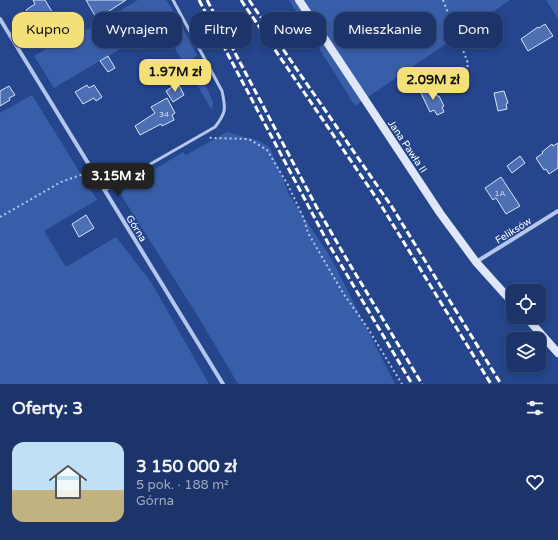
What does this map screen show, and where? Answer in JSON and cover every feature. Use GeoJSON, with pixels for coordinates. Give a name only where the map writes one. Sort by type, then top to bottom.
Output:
{"type":"FeatureCollection","features":[{"type":"Feature","properties":{"kind":"main road","name":"Jana Pawła II"},"geometry":{"type":"LineString","coordinates":[[299,0],[440,213],[476,262],[506,295]]}},
{"type":"Feature","properties":{"kind":"main road"},"geometry":{"type":"LineString","coordinates":[[532,324],[558,352]]}},
{"type":"Feature","properties":{"kind":"street","name":"Górna"},"geometry":{"type":"LineString","coordinates":[[0,19],[223,384]]}},
{"type":"Feature","properties":{"kind":"street","name":"Feliksów"},"geometry":{"type":"LineString","coordinates":[[476,262],[558,211]]}},
{"type":"Feature","properties":{"kind":"lane"},"geometry":{"type":"LineString","coordinates":[[104,190],[215,127],[223,116],[225,105],[222,91],[173,0]]}},
{"type":"Feature","properties":{"kind":"path"},"geometry":{"type":"LineString","coordinates":[[443,0],[468,63],[464,92]]}},
{"type":"Feature","properties":{"kind":"path"},"geometry":{"type":"LineString","coordinates":[[207,131],[211,138],[249,139],[267,150],[288,185],[304,219],[308,233],[331,273],[367,327],[402,384]]}},
{"type":"Feature","properties":{"kind":"path"},"geometry":{"type":"LineString","coordinates":[[0,216],[61,182],[92,170]]}},
{"type":"Feature","properties":{"kind":"shaded area"},"geometry":{"type":"Polygon","coordinates":[[[138,0],[166,0],[174,12],[118,12],[138,0]]]}},
{"type":"Feature","properties":{"kind":"shaded area"},"geometry":{"type":"Polygon","coordinates":[[[289,0],[510,0],[492,12],[444,12],[444,45],[355,106],[319,48],[326,48],[326,12],[296,12],[289,0]]]}},
{"type":"Feature","properties":{"kind":"shaded area"},"geometry":{"type":"Polygon","coordinates":[[[546,0],[558,0],[558,19],[546,0]]]}},
{"type":"Feature","properties":{"kind":"shaded area"},"geometry":{"type":"Polygon","coordinates":[[[182,26],[190,42],[190,48],[193,48],[197,55],[193,59],[213,102],[212,110],[175,48],[182,48],[182,26]]]}},
{"type":"Feature","properties":{"kind":"shaded area"},"geometry":{"type":"Polygon","coordinates":[[[84,27],[87,30],[92,27],[92,48],[122,48],[54,88],[34,56],[48,48],[84,48],[84,27]]]}},
{"type":"Feature","properties":{"kind":"shaded area"},"geometry":{"type":"Polygon","coordinates":[[[32,95],[97,200],[44,231],[66,267],[116,237],[151,282],[209,384],[0,384],[0,113],[32,95]]]}},
{"type":"Feature","properties":{"kind":"shaded area"},"geometry":{"type":"Polygon","coordinates":[[[227,132],[259,141],[270,148],[288,193],[331,258],[395,384],[238,384],[199,318],[121,195],[124,188],[183,152],[186,155],[227,132]]]}},
{"type":"Feature","properties":{"kind":"building"},"geometry":{"type":"Polygon","coordinates":[[[33,0],[45,0],[52,12],[27,12],[26,10],[35,4],[33,0]]]}},
{"type":"Feature","properties":{"kind":"building"},"geometry":{"type":"Polygon","coordinates":[[[86,0],[126,0],[108,12],[93,12],[86,0]]]}},
{"type":"Feature","properties":{"kind":"building"},"geometry":{"type":"Polygon","coordinates":[[[545,24],[553,36],[528,51],[521,39],[545,24]]]}},
{"type":"Feature","properties":{"kind":"building"},"geometry":{"type":"Polygon","coordinates":[[[108,56],[115,68],[108,72],[100,61],[108,56]]]}},
{"type":"Feature","properties":{"kind":"building"},"geometry":{"type":"Polygon","coordinates":[[[178,83],[184,95],[173,102],[166,91],[178,83]]]}},
{"type":"Feature","properties":{"kind":"building"},"geometry":{"type":"Polygon","coordinates":[[[87,85],[89,88],[94,85],[102,97],[96,101],[94,98],[83,104],[75,92],[87,85]]]}},
{"type":"Feature","properties":{"kind":"building"},"geometry":{"type":"Polygon","coordinates":[[[9,86],[15,95],[0,106],[0,91],[9,86]]]}},
{"type":"Feature","properties":{"kind":"building"},"geometry":{"type":"Polygon","coordinates":[[[431,86],[437,96],[439,96],[444,106],[442,107],[444,112],[437,115],[434,110],[430,112],[420,91],[431,86]]]}},
{"type":"Feature","properties":{"kind":"building"},"geometry":{"type":"Polygon","coordinates":[[[504,91],[508,103],[506,104],[507,109],[498,111],[494,93],[504,91]]]}},
{"type":"Feature","properties":{"kind":"building"},"geometry":{"type":"Polygon","coordinates":[[[167,98],[175,113],[172,115],[174,120],[162,126],[161,124],[140,135],[135,126],[155,113],[151,107],[167,98]]]}},
{"type":"Feature","properties":{"kind":"building"},"geometry":{"type":"Polygon","coordinates":[[[558,143],[558,168],[549,174],[546,169],[544,170],[536,158],[552,144],[553,146],[558,143]]]}},
{"type":"Feature","properties":{"kind":"building"},"geometry":{"type":"Polygon","coordinates":[[[520,156],[525,163],[512,173],[507,166],[520,156]]]}},
{"type":"Feature","properties":{"kind":"building"},"geometry":{"type":"Polygon","coordinates":[[[501,177],[520,206],[506,214],[496,198],[493,200],[485,188],[501,177]]]}},
{"type":"Feature","properties":{"kind":"building"},"geometry":{"type":"Polygon","coordinates":[[[86,215],[94,228],[79,237],[72,224],[86,215]]]}},
{"type":"Feature","properties":{"kind":"railway"},"geometry":{"type":"LineString","coordinates":[[199,0],[328,243],[412,384]]}},
{"type":"Feature","properties":{"kind":"railway"},"geometry":{"type":"LineString","coordinates":[[207,0],[316,206],[422,384]]}},
{"type":"Feature","properties":{"kind":"railway"},"geometry":{"type":"LineString","coordinates":[[241,0],[379,202],[491,384]]}},
{"type":"Feature","properties":{"kind":"railway"},"geometry":{"type":"LineString","coordinates":[[249,0],[392,207],[501,384]]}}]}
